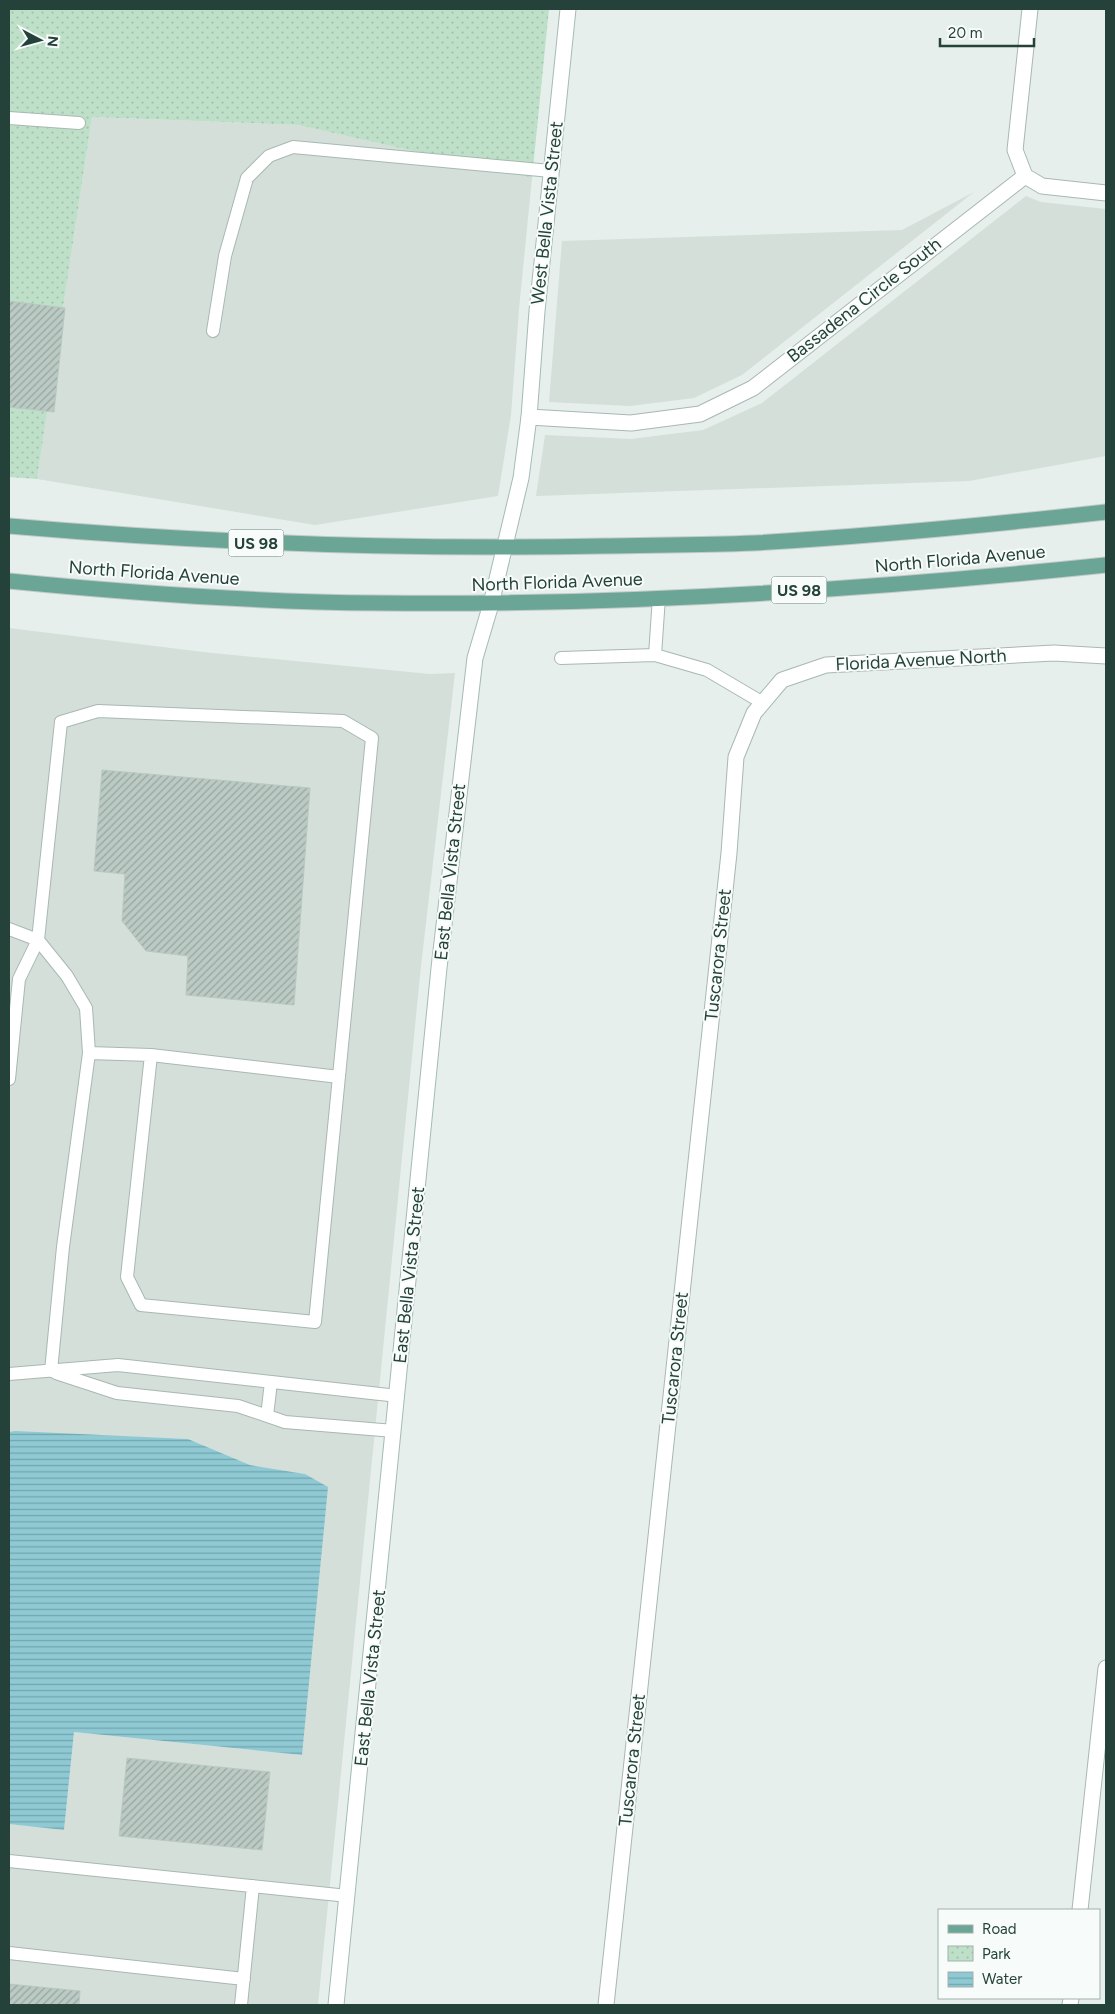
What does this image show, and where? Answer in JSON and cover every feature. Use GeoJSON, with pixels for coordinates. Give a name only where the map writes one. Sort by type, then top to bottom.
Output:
{"type":"FeatureCollection","features":[{"type":"Feature","properties":{"kind":"main road","name":"North Florida Avenue"},"geometry":{"type":"LineString","coordinates":[[9,526],[134,537],[278,544],[378,548],[504,548],[752,543],[990,524],[1106,512]]}},
{"type":"Feature","properties":{"kind":"main road","name":"North Florida Avenue"},"geometry":{"type":"LineString","coordinates":[[9,581],[144,594],[375,603],[491,604],[740,594],[969,579],[1106,566]]}},
{"type":"Feature","properties":{"kind":"street","name":"West Bella Vista Street"},"geometry":{"type":"LineString","coordinates":[[504,548],[521,478],[529,417],[537,311],[568,9]]}},
{"type":"Feature","properties":{"kind":"street"},"geometry":{"type":"LineString","coordinates":[[1030,9],[1015,150],[1025,176],[1042,186],[1106,193]]}},
{"type":"Feature","properties":{"kind":"street","name":"Bassadena Circle South"},"geometry":{"type":"LineString","coordinates":[[529,417],[631,423],[700,414],[753,388],[1025,176]]}},
{"type":"Feature","properties":{"kind":"street","name":"East Bella Vista Street"},"geometry":{"type":"LineString","coordinates":[[336,2005],[398,1396],[439,968],[474,658],[491,604],[504,548]]}},
{"type":"Feature","properties":{"kind":"street","name":"Florida Avenue North"},"geometry":{"type":"LineString","coordinates":[[758,708],[782,680],[826,665],[1054,653],[1106,656]]}},
{"type":"Feature","properties":{"kind":"street","name":"Tuscarora Street"},"geometry":{"type":"LineString","coordinates":[[606,2005],[729,853],[736,757],[758,708]]}},
{"type":"Feature","properties":{"kind":"street"},"geometry":{"type":"LineString","coordinates":[[1080,1909],[1106,1668]]}},
{"type":"Feature","properties":{"kind":"lane"},"geometry":{"type":"LineString","coordinates":[[9,118],[78,123]]}},
{"type":"Feature","properties":{"kind":"lane"},"geometry":{"type":"LineString","coordinates":[[213,331],[225,256],[247,178],[269,156],[293,147],[551,171]]}},
{"type":"Feature","properties":{"kind":"lane"},"geometry":{"type":"LineString","coordinates":[[655,655],[659,598]]}},
{"type":"Feature","properties":{"kind":"lane"},"geometry":{"type":"LineString","coordinates":[[561,658],[655,655],[707,670],[758,708]]}},
{"type":"Feature","properties":{"kind":"lane"},"geometry":{"type":"LineString","coordinates":[[9,1079],[20,979],[38,940],[61,722],[98,711],[343,721],[372,738],[315,1322],[141,1305],[127,1277],[151,1055]]}},
{"type":"Feature","properties":{"kind":"lane"},"geometry":{"type":"LineString","coordinates":[[9,929],[38,940],[67,976],[86,1008],[89,1053],[64,1247],[51,1371]]}},
{"type":"Feature","properties":{"kind":"lane"},"geometry":{"type":"LineString","coordinates":[[89,1053],[151,1055],[339,1077]]}},
{"type":"Feature","properties":{"kind":"lane"},"geometry":{"type":"LineString","coordinates":[[9,1374],[118,1365],[398,1396]]}},
{"type":"Feature","properties":{"kind":"lane"},"geometry":{"type":"LineString","coordinates":[[51,1371],[117,1393],[238,1406],[285,1422],[394,1431]]}},
{"type":"Feature","properties":{"kind":"lane"},"geometry":{"type":"LineString","coordinates":[[267,1416],[271,1382]]}},
{"type":"Feature","properties":{"kind":"lane"},"geometry":{"type":"LineString","coordinates":[[9,1861],[348,1896]]}},
{"type":"Feature","properties":{"kind":"lane"},"geometry":{"type":"LineString","coordinates":[[241,2005],[253,1886]]}},
{"type":"Feature","properties":{"kind":"lane"},"geometry":{"type":"LineString","coordinates":[[9,1953],[244,1979]]}},
{"type":"Feature","properties":{"kind":"shaded area"},"geometry":{"type":"Polygon","coordinates":[[[92,117],[298,125],[532,178],[511,415],[498,496],[315,525],[37,479],[92,117]]]}},
{"type":"Feature","properties":{"kind":"shaded area"},"geometry":{"type":"Polygon","coordinates":[[[974,192],[742,375],[694,398],[630,406],[549,402],[562,241],[902,230],[974,192]]]}},
{"type":"Feature","properties":{"kind":"shaded area"},"geometry":{"type":"Polygon","coordinates":[[[1026,196],[1041,202],[1106,209],[1106,456],[969,481],[536,496],[545,435],[631,439],[703,430],[762,403],[1026,196]]]}},
{"type":"Feature","properties":{"kind":"shaded area"},"geometry":{"type":"Polygon","coordinates":[[[9,628],[203,652],[430,674],[455,673],[421,966],[318,2005],[9,2005],[9,1824],[64,1829],[74,1732],[302,1755],[305,1474],[250,1465],[188,1439],[9,1432],[9,628]]]}},
{"type":"Feature","properties":{"kind":"green space"},"geometry":{"type":"Polygon","coordinates":[[[9,9],[549,9],[532,178],[298,125],[92,117],[37,479],[9,477],[9,9]]]}},
{"type":"Feature","properties":{"kind":"water"},"geometry":{"type":"Polygon","coordinates":[[[9,1432],[188,1439],[250,1465],[305,1474],[328,1487],[302,1755],[74,1732],[64,1830],[9,1824],[9,1432]]]}},
{"type":"Feature","properties":{"kind":"building"},"geometry":{"type":"Polygon","coordinates":[[[9,301],[65,308],[54,412],[9,407],[9,301]]]}},
{"type":"Feature","properties":{"kind":"building"},"geometry":{"type":"Polygon","coordinates":[[[102,770],[310,788],[294,1005],[186,995],[188,956],[146,951],[122,921],[125,874],[94,871],[102,770]]]}},
{"type":"Feature","properties":{"kind":"building"},"geometry":{"type":"Polygon","coordinates":[[[127,1758],[270,1772],[262,1850],[119,1836],[127,1758]]]}},
{"type":"Feature","properties":{"kind":"building"},"geometry":{"type":"Polygon","coordinates":[[[9,1984],[80,1991],[79,2005],[9,2005],[9,1984]]]}}]}
